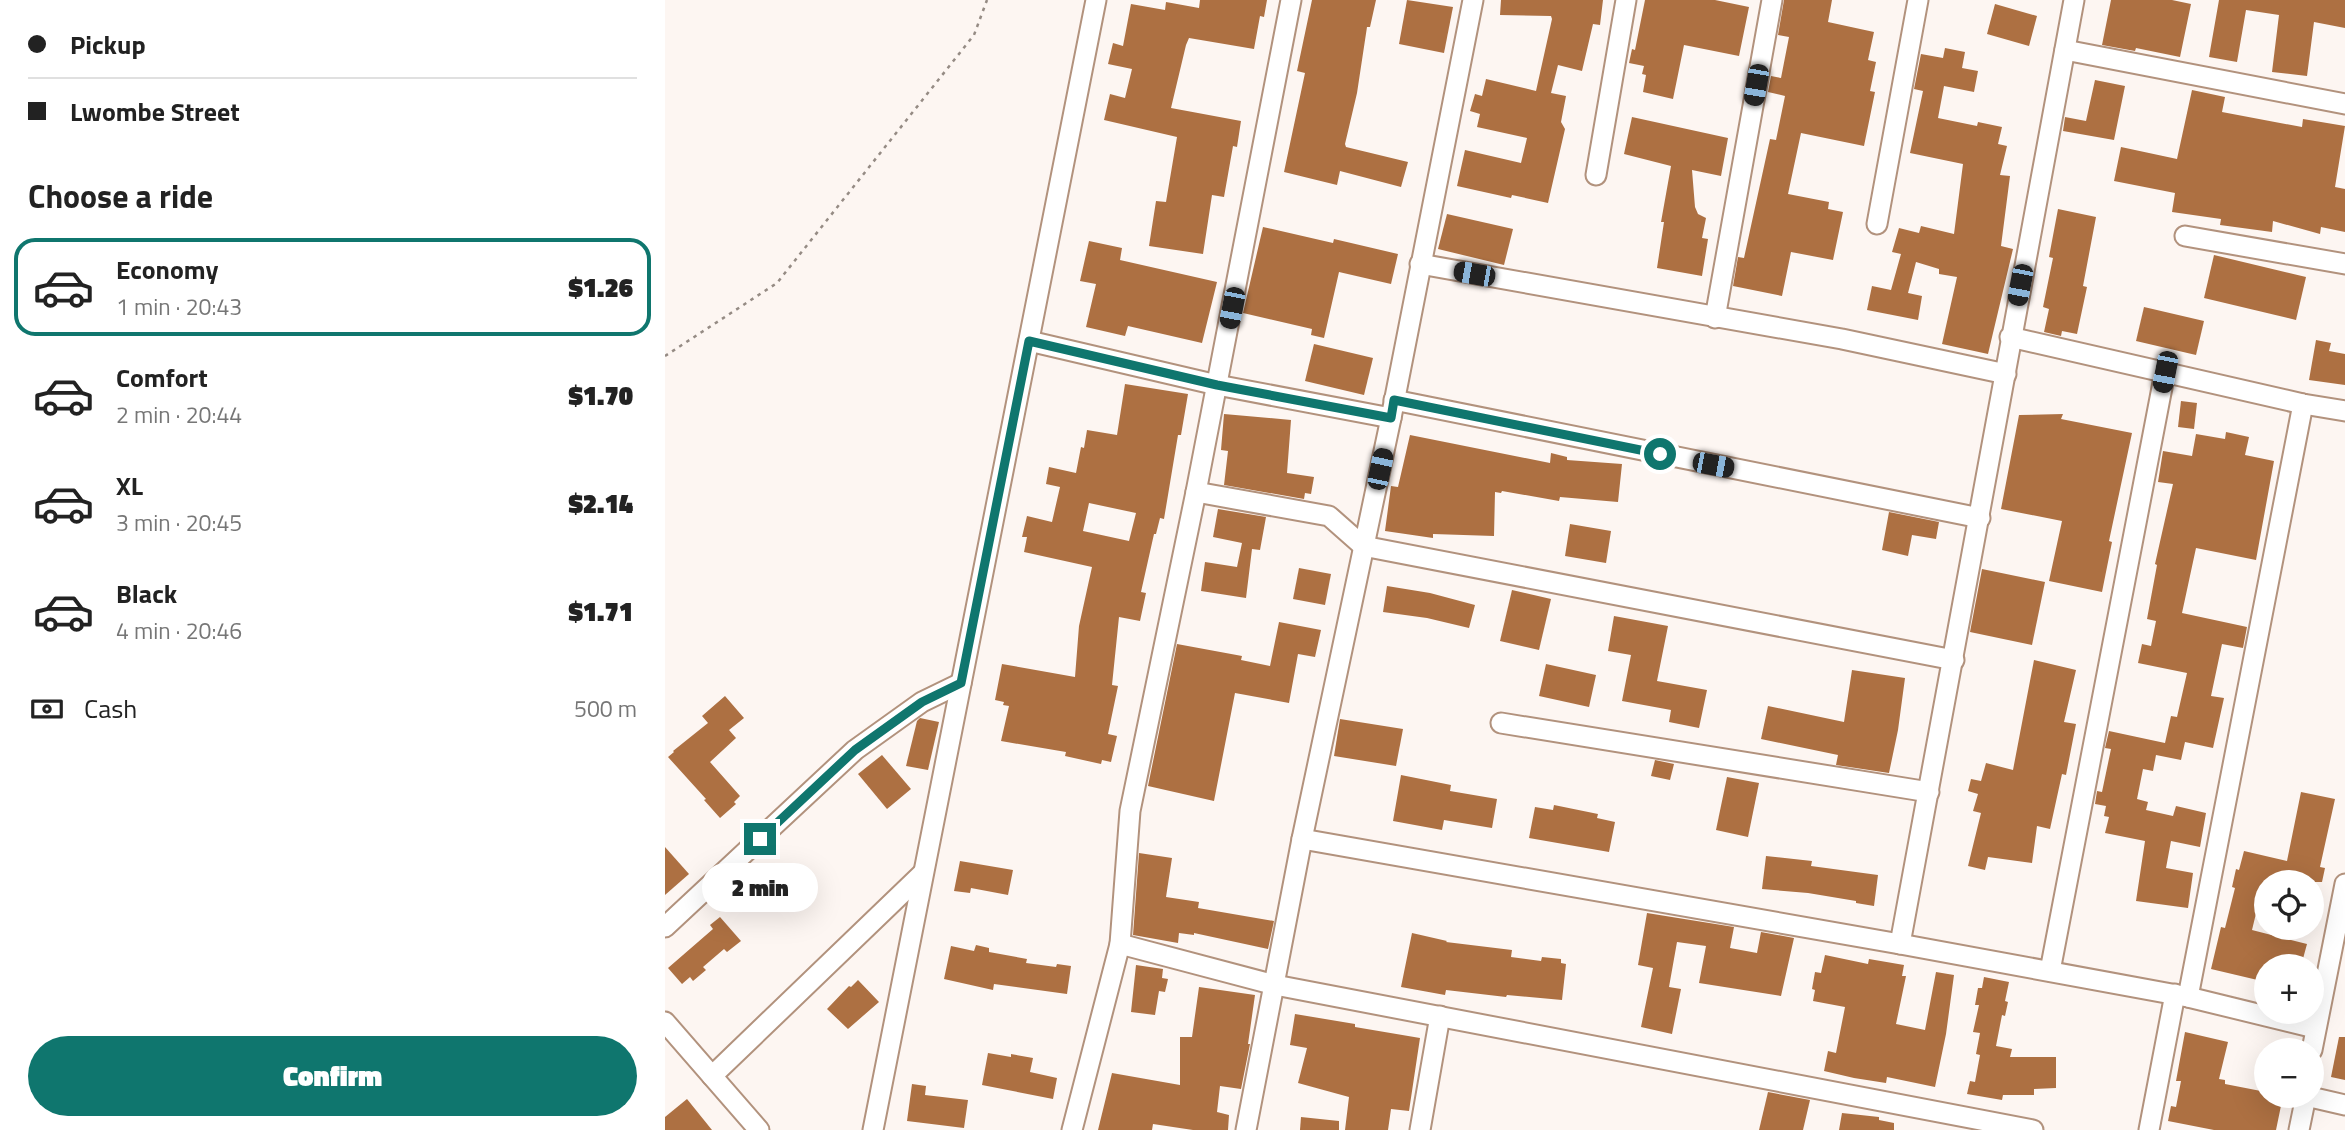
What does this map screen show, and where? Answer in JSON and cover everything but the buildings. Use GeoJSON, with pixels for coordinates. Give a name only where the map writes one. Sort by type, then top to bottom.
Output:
{"type":"FeatureCollection","features":[{"type":"Feature","properties":{"kind":"street"},"geometry":{"type":"LineString","coordinates":[[873,1130],[1097,0]]}},
{"type":"Feature","properties":{"kind":"street"},"geometry":{"type":"LineString","coordinates":[[1072,1130],[1120,944],[1130,811],[1196,492],[1291,0]]}},
{"type":"Feature","properties":{"kind":"street"},"geometry":{"type":"LineString","coordinates":[[1246,1130],[1302,839],[1392,409],[1473,0]]}},
{"type":"Feature","properties":{"kind":"street"},"geometry":{"type":"LineString","coordinates":[[1596,175],[1626,0]]}},
{"type":"Feature","properties":{"kind":"street"},"geometry":{"type":"LineString","coordinates":[[1715,318],[1772,0]]}},
{"type":"Feature","properties":{"kind":"street"},"geometry":{"type":"LineString","coordinates":[[1877,224],[1918,0]]}},
{"type":"Feature","properties":{"kind":"street"},"geometry":{"type":"LineString","coordinates":[[1900,944],[2074,0]]}},
{"type":"Feature","properties":{"kind":"street"},"geometry":{"type":"LineString","coordinates":[[2065,50],[2345,104]]}},
{"type":"Feature","properties":{"kind":"street"},"geometry":{"type":"LineString","coordinates":[[2185,236],[2345,264]]}},
{"type":"Feature","properties":{"kind":"street"},"geometry":{"type":"LineString","coordinates":[[1420,264],[1842,339],[2006,373]]}},
{"type":"Feature","properties":{"kind":"street"},"geometry":{"type":"LineString","coordinates":[[2010,337],[2303,404],[2345,411]]}},
{"type":"Feature","properties":{"kind":"street"},"geometry":{"type":"LineString","coordinates":[[1029,341],[1217,385],[1392,409],[1980,518]]}},
{"type":"Feature","properties":{"kind":"street"},"geometry":{"type":"LineString","coordinates":[[2050,971],[2165,372]]}},
{"type":"Feature","properties":{"kind":"street"},"geometry":{"type":"LineString","coordinates":[[2149,1130],[2181,996],[2303,404]]}},
{"type":"Feature","properties":{"kind":"street"},"geometry":{"type":"LineString","coordinates":[[1196,492],[1329,516],[1363,545],[1954,660]]}},
{"type":"Feature","properties":{"kind":"street"},"geometry":{"type":"LineString","coordinates":[[665,927],[855,750],[922,702],[961,683]]}},
{"type":"Feature","properties":{"kind":"street"},"geometry":{"type":"LineString","coordinates":[[1501,723],[1929,792]]}},
{"type":"Feature","properties":{"kind":"street"},"geometry":{"type":"LineString","coordinates":[[1302,839],[2050,971],[2181,996],[2315,1028]]}},
{"type":"Feature","properties":{"kind":"street"},"geometry":{"type":"LineString","coordinates":[[712,1076],[923,873]]}},
{"type":"Feature","properties":{"kind":"street"},"geometry":{"type":"LineString","coordinates":[[2314,1038],[2315,1028],[2336,983],[2345,884]]}},
{"type":"Feature","properties":{"kind":"street"},"geometry":{"type":"LineString","coordinates":[[1120,944],[1275,985],[2033,1130]]}},
{"type":"Feature","properties":{"kind":"street"},"geometry":{"type":"LineString","coordinates":[[1420,1130],[1440,1016]]}},
{"type":"Feature","properties":{"kind":"street"},"geometry":{"type":"LineString","coordinates":[[665,1023],[759,1130]]}},
{"type":"Feature","properties":{"kind":"street"},"geometry":{"type":"LineString","coordinates":[[2324,1100],[2345,1105]]}},
{"type":"Feature","properties":{"kind":"street"},"geometry":{"type":"LineString","coordinates":[[2299,1130],[2304,1108]]}},
{"type":"Feature","properties":{"kind":"path"},"geometry":{"type":"LineString","coordinates":[[665,356],[777,283],[974,35],[987,0]]}},
{"type":"Feature","properties":{"kind":"route"},"geometry":{"type":"LineString","coordinates":[[760,839],[855,750],[922,702],[961,683],[1029,341],[1217,385],[1391,418],[1394,400],[1660,454]]}}]}
